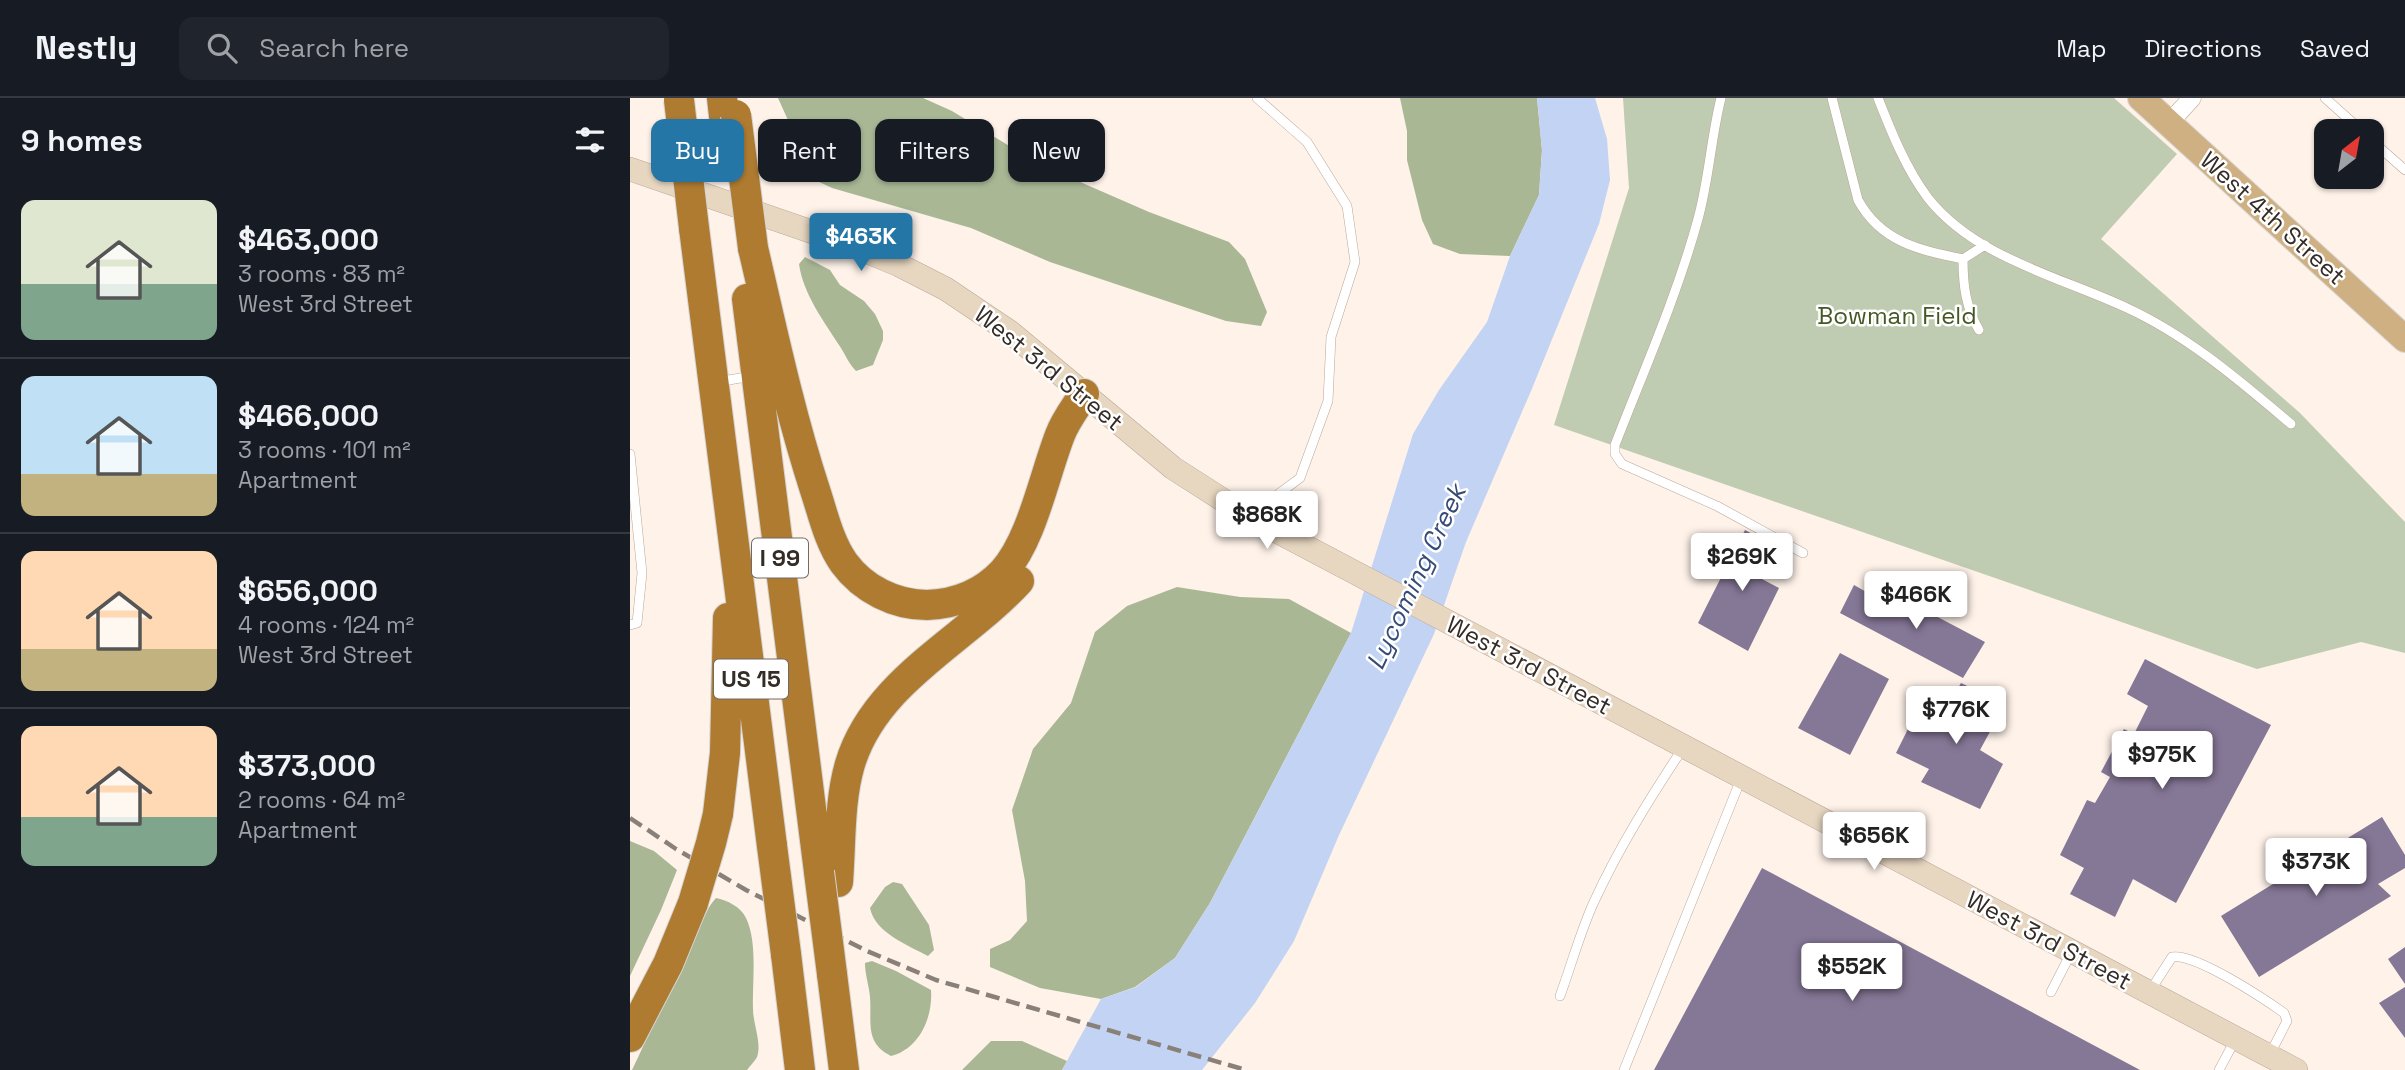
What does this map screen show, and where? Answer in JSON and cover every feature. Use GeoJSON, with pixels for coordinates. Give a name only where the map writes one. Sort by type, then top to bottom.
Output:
{"type":"FeatureCollection","features":[{"type":"Feature","properties":{"kind":"highway","name":"I 99"},"geometry":{"type":"LineString","coordinates":[[678,99],[730,512]]}},
{"type":"Feature","properties":{"kind":"highway","name":"I 99"},"geometry":{"type":"LineString","coordinates":[[729,107],[747,246],[757,375],[829,877]]}},
{"type":"Feature","properties":{"kind":"highway"},"geometry":{"type":"LineString","coordinates":[[747,246],[793,421],[833,543],[853,573],[869,587],[889,597],[924,605],[950,602],[973,594],[1003,571],[1021,544],[1061,432],[1084,394]]}},
{"type":"Feature","properties":{"kind":"highway"},"geometry":{"type":"LineString","coordinates":[[844,1070],[832,974],[829,877],[846,781],[859,740],[874,715],[894,692],[1006,593],[1032,563],[1078,438],[1084,394]]}},
{"type":"Feature","properties":{"kind":"highway"},"geometry":{"type":"LineString","coordinates":[[630,1037],[668,964],[694,903],[718,814],[727,719],[730,512]]}},
{"type":"Feature","properties":{"kind":"highway","name":"US 15"},"geometry":{"type":"LineString","coordinates":[[730,512],[800,1070]]}},
{"type":"Feature","properties":{"kind":"main road","name":"West 4th Street"},"geometry":{"type":"LineString","coordinates":[[2141,98],[2405,339]]}},
{"type":"Feature","properties":{"kind":"main road","name":"West 3rd Street"},"geometry":{"type":"LineString","coordinates":[[630,169],[853,246],[924,277],[989,317],[1173,468],[1248,516],[2296,1070]]}},
{"type":"Feature","properties":{"kind":"street"},"geometry":{"type":"LineString","coordinates":[[2169,123],[2192,98]]}},
{"type":"Feature","properties":{"kind":"lane"},"geometry":{"type":"LineString","coordinates":[[1248,516],[1300,478],[1328,401],[1331,338],[1355,262],[1347,206],[1307,142],[1257,98]]}},
{"type":"Feature","properties":{"kind":"lane"},"geometry":{"type":"LineString","coordinates":[[1721,98],[1698,221],[1615,445],[1615,454],[1622,464],[1717,506],[1803,553]]}},
{"type":"Feature","properties":{"kind":"lane"},"geometry":{"type":"LineString","coordinates":[[1832,98],[1858,200],[1866,215],[1880,229],[1898,240],[1926,251],[1963,260],[1985,245]]}},
{"type":"Feature","properties":{"kind":"lane"},"geometry":{"type":"LineString","coordinates":[[1878,98],[1902,152],[1924,192],[1949,218],[1985,245],[2016,262],[2128,308],[2193,346],[2234,375],[2291,424]]}},
{"type":"Feature","properties":{"kind":"lane"},"geometry":{"type":"LineString","coordinates":[[2325,98],[2349,119]]}},
{"type":"Feature","properties":{"kind":"lane"},"geometry":{"type":"LineString","coordinates":[[2384,151],[2405,170]]}},
{"type":"Feature","properties":{"kind":"lane"},"geometry":{"type":"LineString","coordinates":[[1963,260],[1963,286],[1969,314],[1979,330]]}},
{"type":"Feature","properties":{"kind":"lane"},"geometry":{"type":"LineString","coordinates":[[714,383],[757,375]]}},
{"type":"Feature","properties":{"kind":"lane"},"geometry":{"type":"LineString","coordinates":[[630,454],[642,573],[637,623],[630,625]]}},
{"type":"Feature","properties":{"kind":"lane"},"geometry":{"type":"LineString","coordinates":[[1560,996],[1592,906],[1604,881],[1645,806],[1684,747]]}},
{"type":"Feature","properties":{"kind":"lane"},"geometry":{"type":"LineString","coordinates":[[1624,1070],[1742,778]]}},
{"type":"Feature","properties":{"kind":"lane"},"geometry":{"type":"LineString","coordinates":[[2051,992],[2072,952]]}},
{"type":"Feature","properties":{"kind":"lane"},"geometry":{"type":"LineString","coordinates":[[2149,993],[2172,957],[2181,956],[2208,967],[2284,1013],[2287,1021],[2269,1056]]}},
{"type":"Feature","properties":{"kind":"lane"},"geometry":{"type":"LineString","coordinates":[[2219,1070],[2236,1038]]}},
{"type":"Feature","properties":{"kind":"green space"},"geometry":{"type":"Polygon","coordinates":[[[778,98],[923,98],[965,119],[875,119],[875,182],[994,182],[994,137],[1008,145],[1008,182],[1080,182],[1149,212],[1229,242],[1245,259],[1267,312],[1261,326],[1226,321],[1050,262],[971,228],[832,188],[819,182],[861,182],[861,119],[787,119],[778,98]]]}},
{"type":"Feature","properties":{"kind":"green space"},"geometry":{"type":"Polygon","coordinates":[[[1400,98],[1537,98],[1542,150],[1539,195],[1510,256],[1460,254],[1433,244],[1422,220],[1407,160],[1407,131],[1400,98]]]}},
{"type":"Feature","properties":{"kind":"green space","name":"Bowman Field"},"geometry":{"type":"Polygon","coordinates":[[[1623,98],[2114,98],[2177,154],[2101,239],[2300,413],[2405,522],[2405,653],[2361,642],[2257,669],[1554,425],[1629,188],[1623,98]]]}},
{"type":"Feature","properties":{"kind":"green space"},"geometry":{"type":"Polygon","coordinates":[[[805,257],[830,270],[840,285],[864,301],[875,314],[883,331],[883,340],[873,365],[856,371],[849,363],[815,308],[805,286],[799,264],[805,257]]]}},
{"type":"Feature","properties":{"kind":"green space"},"geometry":{"type":"Polygon","coordinates":[[[1177,587],[1240,597],[1289,599],[1351,633],[1210,903],[1175,958],[1135,987],[1101,999],[1040,988],[990,967],[990,949],[1010,940],[1027,921],[1025,881],[1012,810],[1033,749],[1071,703],[1095,632],[1127,606],[1177,587]]]}},
{"type":"Feature","properties":{"kind":"green space"},"geometry":{"type":"Polygon","coordinates":[[[630,841],[654,851],[677,870],[630,976],[630,841]]]}},
{"type":"Feature","properties":{"kind":"green space"},"geometry":{"type":"Polygon","coordinates":[[[893,882],[902,884],[929,925],[934,950],[928,956],[893,937],[878,925],[873,917],[870,908],[885,887],[893,882]]]}},
{"type":"Feature","properties":{"kind":"green space"},"geometry":{"type":"Polygon","coordinates":[[[716,898],[737,907],[744,914],[750,928],[757,1057],[747,1070],[632,1070],[681,961],[716,898]]]}},
{"type":"Feature","properties":{"kind":"green space"},"geometry":{"type":"Polygon","coordinates":[[[872,961],[931,990],[930,1011],[922,1031],[909,1047],[891,1056],[877,1045],[871,1031],[865,963],[872,961]]]}},
{"type":"Feature","properties":{"kind":"green space"},"geometry":{"type":"Polygon","coordinates":[[[991,1041],[1022,1041],[1067,1061],[1062,1070],[962,1070],[991,1041]]]}},
{"type":"Feature","properties":{"kind":"water","name":"Lycoming Creek"},"geometry":{"type":"Polygon","coordinates":[[[1537,98],[1595,98],[1607,139],[1610,180],[1599,224],[1466,542],[1434,634],[1339,835],[1294,941],[1255,1003],[1202,1070],[1062,1070],[1101,999],[1136,987],[1175,958],[1210,903],[1351,633],[1413,434],[1439,390],[1487,322],[1510,256],[1539,195],[1542,150],[1537,98]]]}},
{"type":"Feature","properties":{"kind":"building"},"geometry":{"type":"Polygon","coordinates":[[[1745,530],[1777,547],[1760,578],[1779,588],[1748,651],[1698,623],[1745,530]]]}},
{"type":"Feature","properties":{"kind":"building"},"geometry":{"type":"Polygon","coordinates":[[[1854,585],[1907,615],[1913,604],[1985,642],[1963,678],[1840,613],[1854,585]]]}},
{"type":"Feature","properties":{"kind":"building"},"geometry":{"type":"Polygon","coordinates":[[[1840,653],[1889,679],[1850,755],[1798,728],[1840,653]]]}},
{"type":"Feature","properties":{"kind":"building"},"geometry":{"type":"Polygon","coordinates":[[[2145,659],[2271,725],[2176,903],[2133,879],[2115,917],[2070,894],[2084,868],[2060,855],[2087,800],[2095,803],[2110,777],[2101,772],[2124,729],[2134,734],[2148,706],[2127,694],[2145,659]]]}},
{"type":"Feature","properties":{"kind":"building"},"geometry":{"type":"Polygon","coordinates":[[[1961,683],[2005,704],[1980,750],[2003,764],[1980,809],[1921,782],[1929,769],[1896,753],[1919,707],[1940,719],[1961,683]]]}},
{"type":"Feature","properties":{"kind":"building"},"geometry":{"type":"Polygon","coordinates":[[[2382,817],[2405,855],[2405,868],[2378,884],[2391,896],[2259,977],[2221,916],[2382,817]]]}},
{"type":"Feature","properties":{"kind":"building"},"geometry":{"type":"Polygon","coordinates":[[[1762,868],[2140,1070],[1654,1070],[1762,868]]]}},
{"type":"Feature","properties":{"kind":"building"},"geometry":{"type":"Polygon","coordinates":[[[2405,947],[2405,984],[2388,959],[2405,947]]]}},
{"type":"Feature","properties":{"kind":"building"},"geometry":{"type":"Polygon","coordinates":[[[2405,987],[2405,1038],[2379,1003],[2405,987]]]}},
{"type":"Feature","properties":{"kind":"railway"},"geometry":{"type":"LineString","coordinates":[[630,818],[746,890],[867,951],[936,980],[1246,1070]]}}]}
